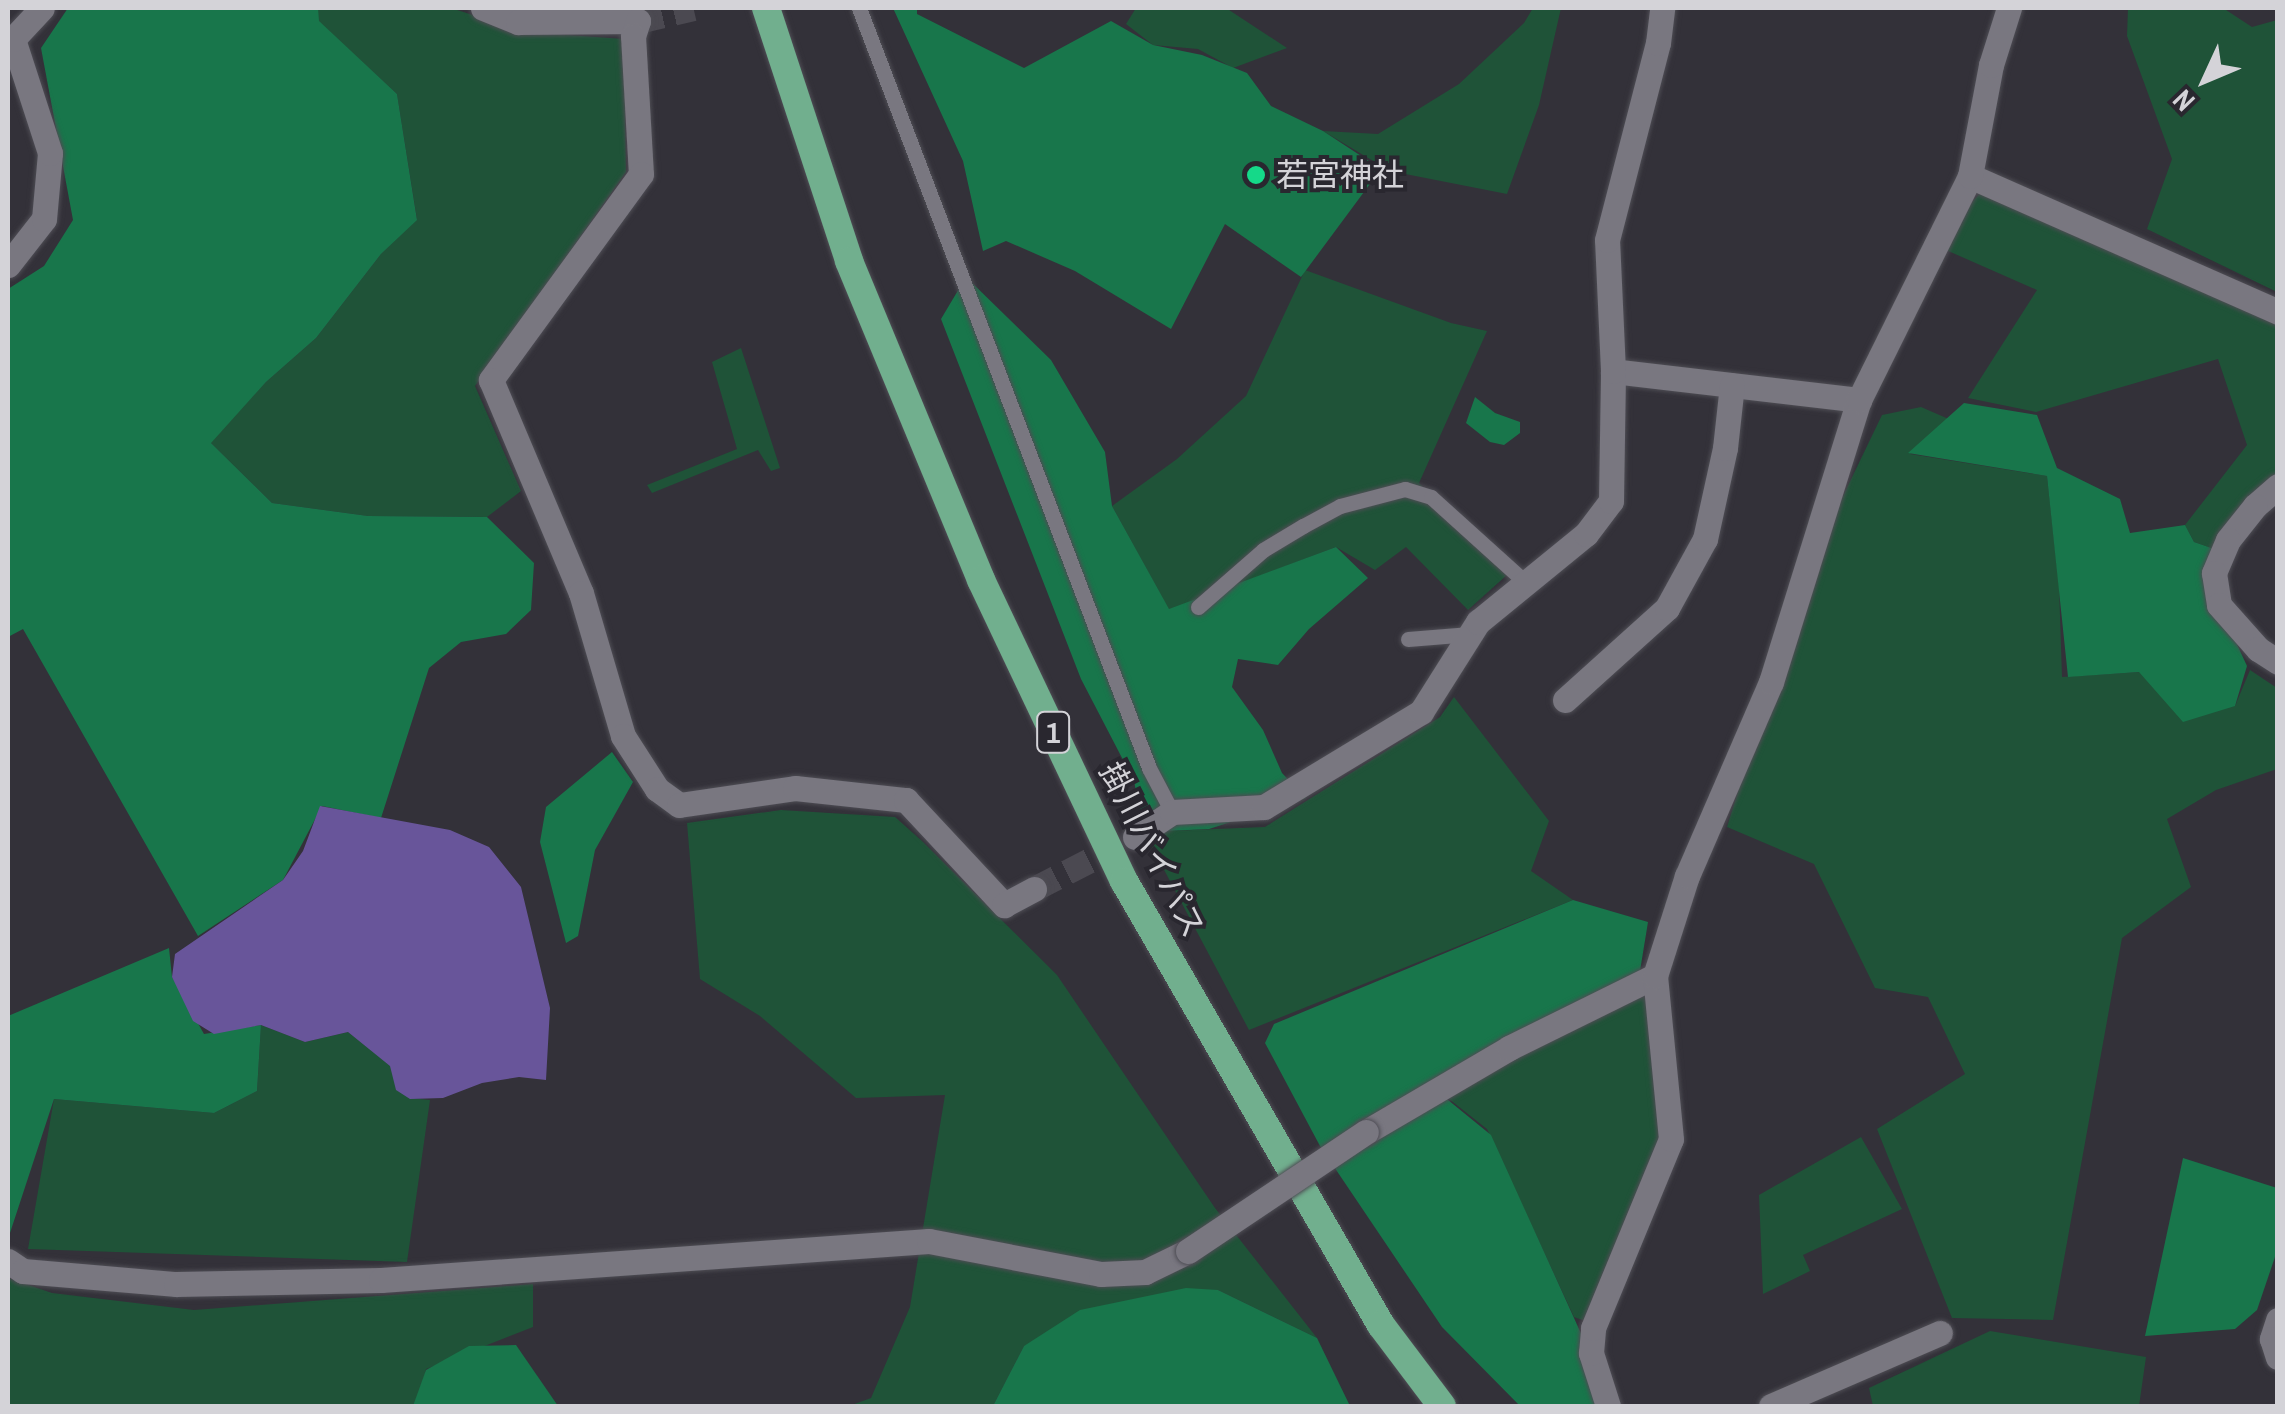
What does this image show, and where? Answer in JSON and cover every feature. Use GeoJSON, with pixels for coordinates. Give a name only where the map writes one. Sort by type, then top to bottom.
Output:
{"type":"FeatureCollection","features":[{"type":"Feature","properties":{"kind":"highway","name":"掛川バイパス"},"geometry":{"type":"LineString","coordinates":[[766,8],[849,261],[981,580],[1124,881],[1380,1325],[1442,1406]]}},
{"type":"Feature","properties":{"kind":"highway"},"geometry":{"type":"LineString","coordinates":[[1380,1325],[1422,1406]]}},
{"type":"Feature","properties":{"kind":"street"},"geometry":{"type":"LineString","coordinates":[[8,265],[44,218],[50,153],[10,42],[42,8]]}},
{"type":"Feature","properties":{"kind":"street"},"geometry":{"type":"LineString","coordinates":[[483,8],[518,22],[638,21],[633,36],[641,174],[491,380],[581,593],[624,736],[656,789],[679,805],[795,788],[906,800],[1004,905],[1034,889]]}},
{"type":"Feature","properties":{"kind":"street"},"geometry":{"type":"LineString","coordinates":[[1135,837],[1172,812],[1264,808],[1421,712],[1470,634],[1525,582],[1586,534],[1612,501],[1613,370],[1606,240],[1658,44],[1662,8]]}},
{"type":"Feature","properties":{"kind":"street"},"geometry":{"type":"LineString","coordinates":[[1608,1406],[1592,1354],[1592,1328],[1671,1140],[1656,976],[1687,876],[1771,682],[1860,400],[1970,176],[1991,65],[2009,8]]}},
{"type":"Feature","properties":{"kind":"street"},"geometry":{"type":"LineString","coordinates":[[1970,176],[2278,312]]}},
{"type":"Feature","properties":{"kind":"street"},"geometry":{"type":"LineString","coordinates":[[1613,370],[1860,400]]}},
{"type":"Feature","properties":{"kind":"street"},"geometry":{"type":"LineString","coordinates":[[1564,700],[1667,608],[1705,539],[1725,448],[1732,385]]}},
{"type":"Feature","properties":{"kind":"street"},"geometry":{"type":"LineString","coordinates":[[2278,486],[2254,506],[2228,540],[2214,572],[2219,605],[2258,649],[2278,662]]}},
{"type":"Feature","properties":{"kind":"street"},"geometry":{"type":"LineString","coordinates":[[13,1271],[176,1284],[382,1280],[929,1241],[1102,1274],[1145,1272],[1188,1251],[1366,1132],[1508,1048],[1656,976]]}},
{"type":"Feature","properties":{"kind":"street"},"geometry":{"type":"LineString","coordinates":[[2278,1320],[2272,1339],[2278,1356]]}},
{"type":"Feature","properties":{"kind":"street"},"geometry":{"type":"LineString","coordinates":[[1771,1406],[1940,1333]]}},
{"type":"Feature","properties":{"kind":"lane"},"geometry":{"type":"LineString","coordinates":[[859,8],[1142,750],[1172,812]]}},
{"type":"Feature","properties":{"kind":"lane"},"geometry":{"type":"LineString","coordinates":[[1198,606],[1263,550],[1303,526],[1340,506],[1405,489],[1430,498],[1525,582]]}},
{"type":"Feature","properties":{"kind":"lane"},"geometry":{"type":"LineString","coordinates":[[1408,638],[1470,634]]}},
{"type":"Feature","properties":{"kind":"green space"},"geometry":{"type":"Polygon","coordinates":[[[68,8],[318,8],[319,21],[397,94],[417,220],[381,254],[316,338],[266,382],[211,443],[272,503],[368,516],[487,517],[534,563],[531,610],[506,634],[461,642],[429,668],[381,818],[322,806],[283,880],[198,936],[23,629],[8,637],[8,289],[44,266],[73,220],[41,48],[68,8]]]}},
{"type":"Feature","properties":{"kind":"green space"},"geometry":{"type":"Polygon","coordinates":[[[318,8],[451,8],[526,32],[624,39],[626,172],[475,386],[521,491],[487,517],[368,516],[272,503],[210,442],[266,382],[316,338],[381,254],[417,219],[397,94],[318,21],[318,8]]]}},
{"type":"Feature","properties":{"kind":"green space"},"geometry":{"type":"Polygon","coordinates":[[[893,8],[917,8],[917,14],[1024,68],[1111,21],[1153,45],[1202,55],[1247,73],[1271,106],[1323,131],[1381,169],[1301,277],[1225,224],[1171,329],[1075,271],[1006,241],[983,251],[963,161],[893,8]]]}},
{"type":"Feature","properties":{"kind":"green space"},"geometry":{"type":"Polygon","coordinates":[[[1136,8],[1226,8],[1287,48],[1233,68],[1198,49],[1153,45],[1126,24],[1136,8]]]}},
{"type":"Feature","properties":{"kind":"green space"},"geometry":{"type":"Polygon","coordinates":[[[1533,8],[1561,8],[1539,105],[1507,194],[1390,171],[1323,131],[1378,134],[1459,84],[1524,23],[1533,8]]]}},
{"type":"Feature","properties":{"kind":"green space"},"geometry":{"type":"Polygon","coordinates":[[[2128,8],[2223,8],[2252,27],[2277,20],[2277,292],[2147,229],[2172,159],[2127,36],[2128,8]]]}},
{"type":"Feature","properties":{"kind":"green space"},"geometry":{"type":"Polygon","coordinates":[[[1982,191],[2277,321],[2277,475],[2223,552],[2194,542],[2185,525],[2247,445],[2218,359],[2036,412],[1968,398],[2037,290],[1946,250],[1963,212],[1982,191]]]}},
{"type":"Feature","properties":{"kind":"green space"},"geometry":{"type":"Polygon","coordinates":[[[1305,270],[1451,323],[1487,331],[1419,483],[1508,574],[1468,610],[1406,547],[1375,570],[1336,547],[1169,610],[1112,506],[1177,459],[1246,396],[1305,270]]]}},
{"type":"Feature","properties":{"kind":"green space"},"geometry":{"type":"Polygon","coordinates":[[[966,277],[1051,360],[1105,452],[1112,506],[1169,609],[1336,547],[1368,578],[1309,629],[1278,665],[1238,659],[1232,687],[1263,730],[1282,773],[1306,798],[1209,829],[1144,832],[1134,781],[1081,679],[941,319],[966,277]]]}},
{"type":"Feature","properties":{"kind":"green space"},"geometry":{"type":"Polygon","coordinates":[[[741,348],[780,468],[771,471],[758,450],[652,493],[647,485],[737,449],[712,362],[741,348]]]}},
{"type":"Feature","properties":{"kind":"green space"},"geometry":{"type":"Polygon","coordinates":[[[1475,397],[1495,413],[1520,422],[1520,433],[1504,445],[1490,442],[1466,423],[1475,397]]]}},
{"type":"Feature","properties":{"kind":"green space"},"geometry":{"type":"Polygon","coordinates":[[[1964,403],[2037,415],[2057,468],[2120,499],[2130,533],[2185,525],[2194,542],[2223,552],[2219,605],[2247,666],[2235,706],[2183,722],[2139,672],[2068,677],[2047,476],[1908,453],[1964,403]]]}},
{"type":"Feature","properties":{"kind":"green space"},"geometry":{"type":"Polygon","coordinates":[[[1921,407],[1951,420],[1910,454],[2047,476],[2059,585],[2062,677],[2140,672],[2235,706],[2250,670],[2277,688],[2277,769],[2216,790],[2167,819],[2191,887],[2122,938],[2053,1320],[1952,1318],[1877,1129],[1965,1074],[1928,997],[1875,988],[1814,864],[1727,827],[1804,577],[1882,415],[1921,407]]]}},
{"type":"Feature","properties":{"kind":"green space"},"geometry":{"type":"Polygon","coordinates":[[[1454,697],[1549,821],[1531,871],[1573,900],[1249,1030],[1144,832],[1265,827],[1440,717],[1454,697]]]}},
{"type":"Feature","properties":{"kind":"green space"},"geometry":{"type":"Polygon","coordinates":[[[612,752],[633,782],[595,850],[578,936],[566,943],[540,842],[546,807],[612,752]]]}},
{"type":"Feature","properties":{"kind":"green space"},"geometry":{"type":"Polygon","coordinates":[[[781,810],[895,817],[922,841],[1057,975],[1215,1208],[1317,1338],[1218,1290],[1024,1346],[993,1406],[849,1406],[871,1398],[910,1307],[945,1095],[856,1098],[760,1016],[700,979],[687,823],[781,810]]]}},
{"type":"Feature","properties":{"kind":"green space"},"geometry":{"type":"Polygon","coordinates":[[[1573,900],[1648,922],[1640,971],[1437,1091],[1491,1135],[1584,1340],[1598,1406],[1520,1406],[1442,1327],[1320,1146],[1265,1043],[1274,1024],[1573,900]]]}},
{"type":"Feature","properties":{"kind":"green space"},"geometry":{"type":"Polygon","coordinates":[[[169,948],[172,977],[204,1034],[261,1025],[257,1091],[214,1113],[54,1099],[8,1239],[8,1016],[169,948]]]}},
{"type":"Feature","properties":{"kind":"green space"},"geometry":{"type":"Polygon","coordinates":[[[1644,990],[1667,1139],[1591,1323],[1574,1317],[1487,1129],[1444,1095],[1644,990]]]}},
{"type":"Feature","properties":{"kind":"green space"},"geometry":{"type":"Polygon","coordinates":[[[261,1025],[305,1042],[348,1032],[391,1066],[410,1098],[430,1100],[407,1262],[28,1249],[54,1099],[214,1113],[257,1091],[261,1025]]]}},
{"type":"Feature","properties":{"kind":"green space"},"geometry":{"type":"Polygon","coordinates":[[[1861,1137],[1902,1209],[1803,1255],[1810,1271],[1763,1294],[1759,1195],[1861,1137]]]}},
{"type":"Feature","properties":{"kind":"green space"},"geometry":{"type":"Polygon","coordinates":[[[2183,1158],[2277,1188],[2277,1251],[2257,1310],[2235,1329],[2145,1336],[2183,1158]]]}},
{"type":"Feature","properties":{"kind":"green space"},"geometry":{"type":"Polygon","coordinates":[[[8,1278],[52,1293],[194,1310],[533,1284],[533,1327],[426,1369],[418,1406],[8,1406],[8,1278]]]}},
{"type":"Feature","properties":{"kind":"green space"},"geometry":{"type":"Polygon","coordinates":[[[1186,1288],[1218,1290],[1317,1338],[1350,1406],[993,1406],[1024,1346],[1080,1310],[1186,1288]]]}},
{"type":"Feature","properties":{"kind":"green space"},"geometry":{"type":"Polygon","coordinates":[[[1990,1331],[2146,1357],[2139,1406],[1873,1406],[1869,1388],[1990,1331]]]}},
{"type":"Feature","properties":{"kind":"green space"},"geometry":{"type":"Polygon","coordinates":[[[516,1345],[558,1406],[413,1406],[426,1370],[469,1346],[516,1345]]]}},
{"type":"Feature","properties":{"kind":"shaded area"},"geometry":{"type":"Polygon","coordinates":[[[320,806],[450,830],[489,847],[521,887],[550,1008],[546,1080],[519,1077],[482,1083],[443,1098],[410,1099],[396,1090],[390,1066],[348,1032],[305,1042],[261,1025],[214,1034],[193,1021],[172,977],[175,954],[283,880],[303,851],[320,806]]]}},
{"type":"Feature","properties":{"kind":"tunnel"},"geometry":{"type":"LineString","coordinates":[[638,21],[694,8]]}},
{"type":"Feature","properties":{"kind":"tunnel"},"geometry":{"type":"LineString","coordinates":[[1034,889],[1135,837]]}},
{"type":"Feature","properties":{"kind":"place","name":"若宮神社"},"geometry":{"type":"Point","coordinates":[1256,175]}}]}
